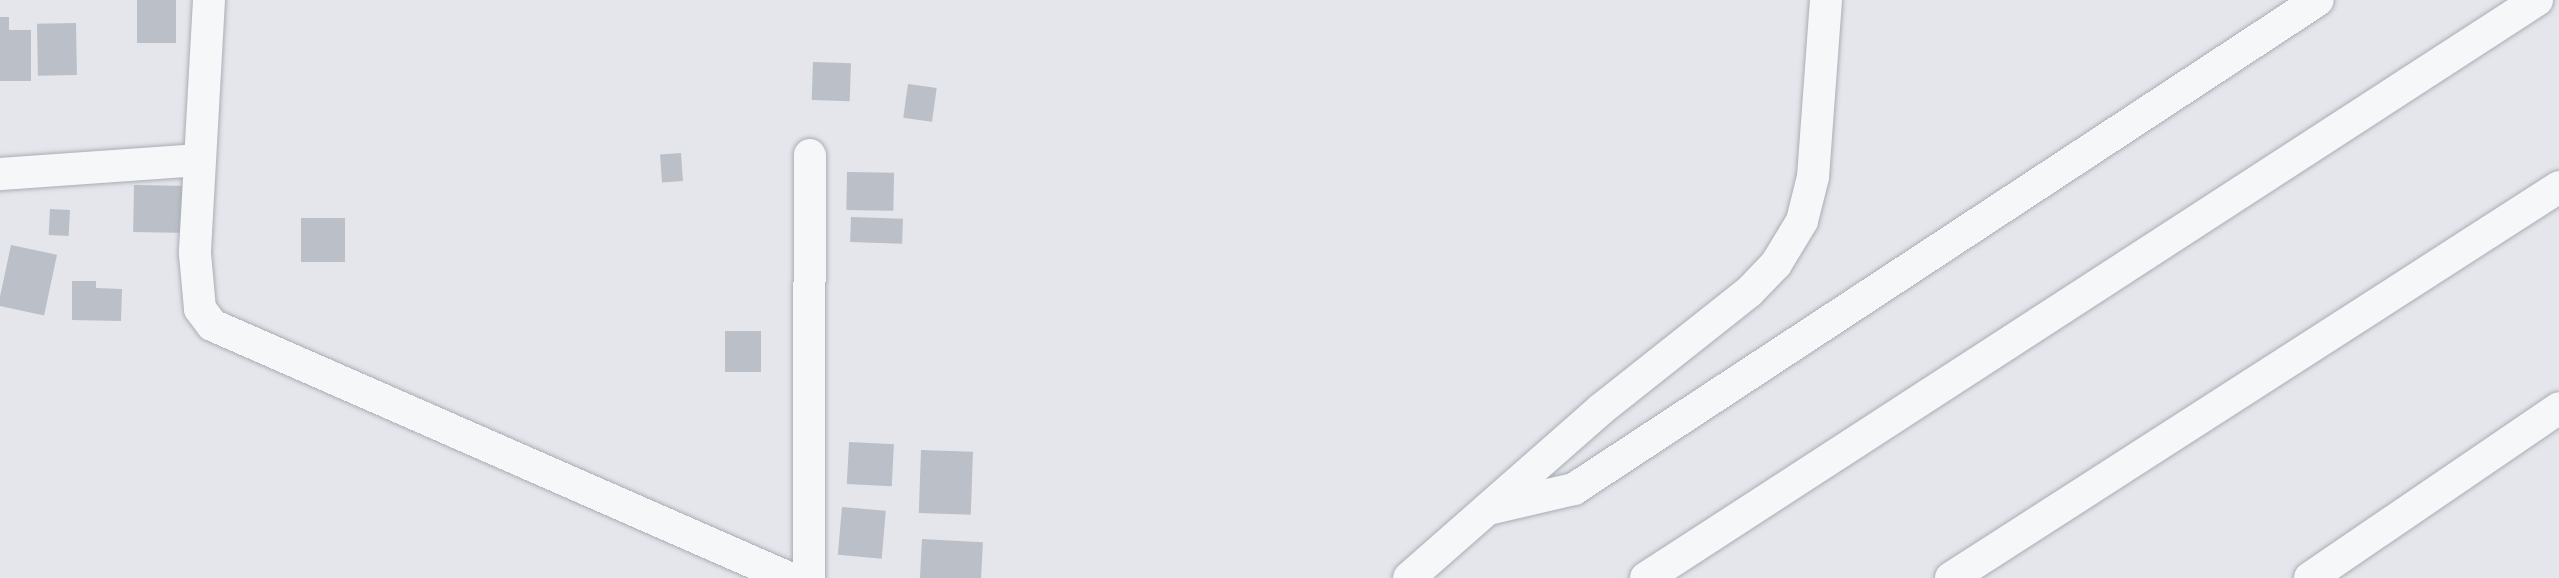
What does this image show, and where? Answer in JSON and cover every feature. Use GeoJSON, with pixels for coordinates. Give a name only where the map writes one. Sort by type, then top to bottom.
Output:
{"type":"FeatureCollection","features":[{"type":"Feature","properties":{"kind":"street"},"geometry":{"type":"LineString","coordinates":[[209,0],[198,160],[196,286],[200,309],[212,325],[789,578]]}},
{"type":"Feature","properties":{"kind":"street"},"geometry":{"type":"LineString","coordinates":[[1409,578],[1600,410],[1749,292],[1776,264],[1802,221],[1812,177],[1826,0]]}},
{"type":"Feature","properties":{"kind":"street"},"geometry":{"type":"LineString","coordinates":[[1488,509],[1574,489],[2318,0]]}},
{"type":"Feature","properties":{"kind":"street"},"geometry":{"type":"LineString","coordinates":[[1646,578],[2537,0]]}},
{"type":"Feature","properties":{"kind":"street"},"geometry":{"type":"LineString","coordinates":[[809,578],[810,155]]}},
{"type":"Feature","properties":{"kind":"street"},"geometry":{"type":"LineString","coordinates":[[0,174],[198,160]]}},
{"type":"Feature","properties":{"kind":"street"},"geometry":{"type":"LineString","coordinates":[[1951,578],[2559,187]]}},
{"type":"Feature","properties":{"kind":"street"},"geometry":{"type":"LineString","coordinates":[[2310,578],[2559,408]]}},
{"type":"Feature","properties":{"kind":"building"},"geometry":{"type":"Polygon","coordinates":[[[137,0],[176,0],[176,43],[137,43],[137,0]]]}},
{"type":"Feature","properties":{"kind":"building"},"geometry":{"type":"Polygon","coordinates":[[[0,17],[9,17],[9,30],[31,30],[31,81],[0,81],[0,17]]]}},
{"type":"Feature","properties":{"kind":"building"},"geometry":{"type":"Polygon","coordinates":[[[76,23],[77,75],[38,76],[37,24],[76,23]]]}},
{"type":"Feature","properties":{"kind":"building"},"geometry":{"type":"Polygon","coordinates":[[[813,62],[851,63],[850,101],[812,100],[813,62]]]}},
{"type":"Feature","properties":{"kind":"building"},"geometry":{"type":"Polygon","coordinates":[[[908,84],[937,88],[932,122],[903,118],[908,84]]]}},
{"type":"Feature","properties":{"kind":"building"},"geometry":{"type":"Polygon","coordinates":[[[681,153],[683,181],[662,182],[660,154],[681,153]]]}},
{"type":"Feature","properties":{"kind":"building"},"geometry":{"type":"Polygon","coordinates":[[[847,172],[894,173],[893,211],[846,210],[847,172]]]}},
{"type":"Feature","properties":{"kind":"building"},"geometry":{"type":"Polygon","coordinates":[[[134,185],[192,186],[191,233],[133,232],[134,185]]]}},
{"type":"Feature","properties":{"kind":"building"},"geometry":{"type":"Polygon","coordinates":[[[50,209],[70,210],[69,236],[49,235],[50,209]]]}},
{"type":"Feature","properties":{"kind":"building"},"geometry":{"type":"Polygon","coordinates":[[[851,217],[903,219],[902,244],[850,242],[851,217]]]}},
{"type":"Feature","properties":{"kind":"building"},"geometry":{"type":"Polygon","coordinates":[[[301,218],[345,218],[345,262],[301,262],[301,218]]]}},
{"type":"Feature","properties":{"kind":"building"},"geometry":{"type":"Polygon","coordinates":[[[11,245],[57,255],[44,315],[0,306],[11,245]]]}},
{"type":"Feature","properties":{"kind":"building"},"geometry":{"type":"Polygon","coordinates":[[[72,281],[96,281],[96,288],[122,289],[121,321],[72,320],[72,281]]]}},
{"type":"Feature","properties":{"kind":"building"},"geometry":{"type":"Polygon","coordinates":[[[725,331],[761,331],[761,372],[725,372],[725,331]]]}},
{"type":"Feature","properties":{"kind":"building"},"geometry":{"type":"Polygon","coordinates":[[[849,442],[894,444],[892,486],[847,484],[849,442]]]}},
{"type":"Feature","properties":{"kind":"building"},"geometry":{"type":"Polygon","coordinates":[[[921,450],[973,452],[971,515],[919,513],[921,450]]]}},
{"type":"Feature","properties":{"kind":"building"},"geometry":{"type":"Polygon","coordinates":[[[842,507],[886,511],[882,559],[838,555],[842,507]]]}},
{"type":"Feature","properties":{"kind":"building"},"geometry":{"type":"Polygon","coordinates":[[[922,539],[983,542],[981,578],[920,578],[922,539]]]}}]}
